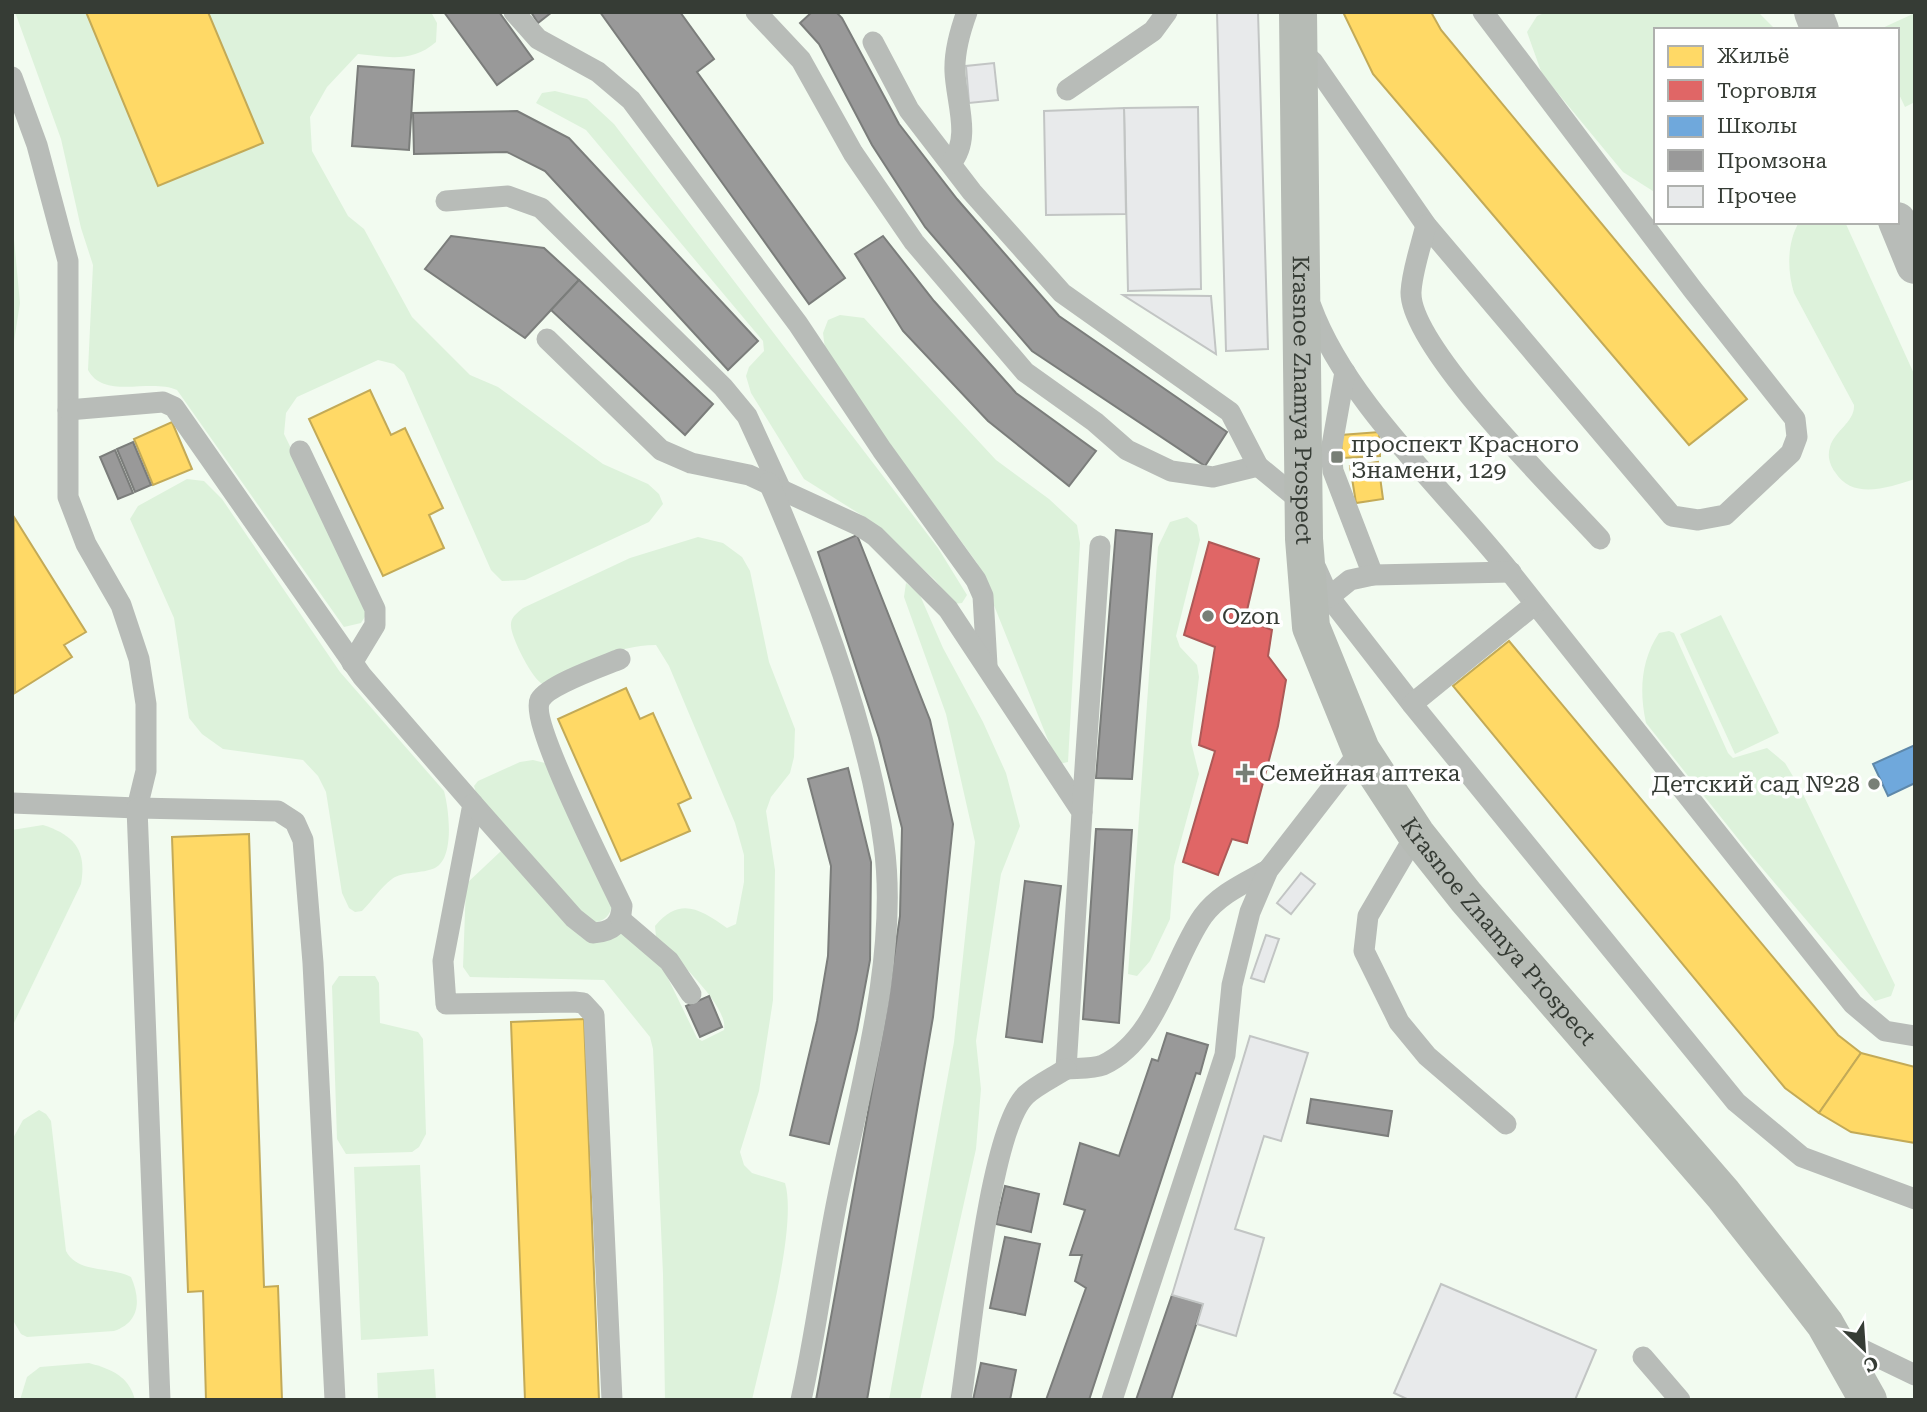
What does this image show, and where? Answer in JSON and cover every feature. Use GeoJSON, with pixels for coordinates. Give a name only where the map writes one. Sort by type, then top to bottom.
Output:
{"type":"FeatureCollection","features":[{"type":"Feature","properties":{"kind":"main road","name":"Krasnoe Znamya Prospect"},"geometry":{"type":"LineString","coordinates":[[1298,31],[1303,521],[1311,627],[1361,750],[1416,834],[1466,897],[1723,1194],[1825,1324],[1868,1400]]}},
{"type":"Feature","properties":{"kind":"street"},"geometry":{"type":"LineString","coordinates":[[1898,224],[1915,265]]}},
{"type":"Feature","properties":{"kind":"lane"},"geometry":{"type":"LineString","coordinates":[[514,12],[538,39],[598,72],[631,100],[798,324],[882,450],[976,580],[983,596],[987,665]]}},
{"type":"Feature","properties":{"kind":"lane"},"geometry":{"type":"LineString","coordinates":[[756,12],[801,60],[853,153],[914,242],[1025,372],[1095,422],[1127,450],[1171,471],[1213,477],[1258,466]]}},
{"type":"Feature","properties":{"kind":"lane"},"geometry":{"type":"LineString","coordinates":[[951,163],[962,147],[955,69],[959,34],[967,12]]}},
{"type":"Feature","properties":{"kind":"lane"},"geometry":{"type":"LineString","coordinates":[[1067,90],[1153,31],[1167,12]]}},
{"type":"Feature","properties":{"kind":"lane"},"geometry":{"type":"LineString","coordinates":[[1298,31],[1318,69],[1426,225],[1672,516],[1698,520],[1725,515],[1791,453],[1797,438],[1795,419],[1693,290],[1483,12]]}},
{"type":"Feature","properties":{"kind":"lane"},"geometry":{"type":"LineString","coordinates":[[873,43],[909,110],[972,192],[1062,293],[1230,412],[1258,466],[1303,521],[1329,597],[1412,704],[1735,1102],[1801,1157],[1915,1199]]}},
{"type":"Feature","properties":{"kind":"lane"},"geometry":{"type":"LineString","coordinates":[[12,77],[37,145],[68,261],[68,497],[86,544],[121,605],[139,659],[146,704],[146,771],[137,808],[160,1400]]}},
{"type":"Feature","properties":{"kind":"lane"},"geometry":{"type":"LineString","coordinates":[[446,201],[508,196],[541,208],[723,387],[747,416],[832,645],[858,728],[884,846],[887,927],[873,1023],[801,1400]]}},
{"type":"Feature","properties":{"kind":"lane"},"geometry":{"type":"LineString","coordinates":[[1426,225],[1411,294],[1428,340],[1463,388],[1600,539]]}},
{"type":"Feature","properties":{"kind":"lane"},"geometry":{"type":"LineString","coordinates":[[1301,278],[1330,352],[1367,402],[1511,572],[1534,605],[1853,1004],[1885,1031],[1915,1036]]}},
{"type":"Feature","properties":{"kind":"lane"},"geometry":{"type":"LineString","coordinates":[[547,339],[661,450],[691,463],[749,475],[860,526],[875,536],[948,609],[1082,812]]}},
{"type":"Feature","properties":{"kind":"lane"},"geometry":{"type":"LineString","coordinates":[[1345,372],[1331,451],[1333,471],[1373,575]]}},
{"type":"Feature","properties":{"kind":"lane"},"geometry":{"type":"LineString","coordinates":[[68,410],[163,402],[174,407],[352,663],[473,804],[593,933],[604,932],[621,920]]}},
{"type":"Feature","properties":{"kind":"lane"},"geometry":{"type":"LineString","coordinates":[[300,451],[375,609],[375,625],[352,663]]}},
{"type":"Feature","properties":{"kind":"lane"},"geometry":{"type":"LineString","coordinates":[[1066,1069],[1100,546]]}},
{"type":"Feature","properties":{"kind":"lane"},"geometry":{"type":"LineString","coordinates":[[1329,597],[1350,580],[1373,575],[1511,572]]}},
{"type":"Feature","properties":{"kind":"lane"},"geometry":{"type":"LineString","coordinates":[[1412,704],[1534,605]]}},
{"type":"Feature","properties":{"kind":"lane"},"geometry":{"type":"LineString","coordinates":[[620,659],[555,688],[541,697],[537,710],[541,727],[580,818],[622,906],[621,920]]}},
{"type":"Feature","properties":{"kind":"lane"},"geometry":{"type":"LineString","coordinates":[[1112,1400],[1225,1055],[1232,985],[1250,912],[1268,870],[1361,750]]}},
{"type":"Feature","properties":{"kind":"lane"},"geometry":{"type":"LineString","coordinates":[[12,803],[278,811],[295,822],[303,840],[313,963],[335,1400]]}},
{"type":"Feature","properties":{"kind":"lane"},"geometry":{"type":"LineString","coordinates":[[473,804],[443,961],[446,1004],[574,1002],[583,1003],[594,1015],[612,1400]]}},
{"type":"Feature","properties":{"kind":"lane"},"geometry":{"type":"LineString","coordinates":[[1416,834],[1368,916],[1364,951],[1399,1022],[1427,1056],[1506,1124]]}},
{"type":"Feature","properties":{"kind":"lane"},"geometry":{"type":"LineString","coordinates":[[961,1400],[997,1156],[1011,1118],[1025,1095],[1066,1069],[1103,1065],[1130,1044],[1158,1006],[1203,916],[1225,894],[1268,870]]}},
{"type":"Feature","properties":{"kind":"lane"},"geometry":{"type":"LineString","coordinates":[[621,920],[669,961],[691,994]]}},
{"type":"Feature","properties":{"kind":"lane"},"geometry":{"type":"LineString","coordinates":[[1836,1343],[1861,1349],[1915,1376]]}},
{"type":"Feature","properties":{"kind":"lane"},"geometry":{"type":"LineString","coordinates":[[1643,1357],[1680,1400]]}},
{"type":"Feature","properties":{"kind":"green space"},"geometry":{"type":"Polygon","coordinates":[[[15,12],[431,12],[437,23],[436,42],[427,49],[399,57],[358,54],[327,87],[310,117],[312,151],[348,216],[364,229],[412,317],[470,375],[498,387],[603,464],[648,484],[659,494],[663,504],[649,522],[525,580],[502,581],[491,570],[404,373],[394,364],[378,360],[297,397],[286,413],[284,434],[361,591],[368,612],[361,623],[344,627],[177,390],[105,384],[95,379],[88,370],[93,265],[81,228],[61,139],[15,12]]]}},
{"type":"Feature","properties":{"kind":"green space"},"geometry":{"type":"Polygon","coordinates":[[[1547,12],[1758,12],[1774,28],[1654,28],[1654,192],[1623,172],[1542,74],[1527,32],[1537,16],[1547,12]]]}},
{"type":"Feature","properties":{"kind":"green space"},"geometry":{"type":"Polygon","coordinates":[[[1915,13],[1915,102],[1905,107],[1899,94],[1899,28],[1882,28],[1915,13]]]}},
{"type":"Feature","properties":{"kind":"green space"},"geometry":{"type":"Polygon","coordinates":[[[555,91],[587,99],[614,124],[938,548],[967,595],[962,603],[954,604],[935,580],[871,521],[804,479],[751,393],[746,376],[749,367],[764,351],[763,341],[586,130],[536,103],[542,93],[555,91]]]}},
{"type":"Feature","properties":{"kind":"green space"},"geometry":{"type":"Polygon","coordinates":[[[12,218],[20,303],[12,354],[12,218]]]}},
{"type":"Feature","properties":{"kind":"green space"},"geometry":{"type":"Polygon","coordinates":[[[1798,224],[1846,224],[1915,376],[1915,479],[1883,488],[1861,489],[1843,481],[1832,466],[1829,457],[1832,441],[1848,422],[1854,405],[1794,293],[1789,257],[1798,224]]]}},
{"type":"Feature","properties":{"kind":"green space"},"geometry":{"type":"Polygon","coordinates":[[[840,315],[864,318],[996,460],[1049,499],[1077,525],[1080,543],[1068,762],[1059,764],[1054,755],[977,563],[826,357],[823,333],[828,320],[840,315]]]}},
{"type":"Feature","properties":{"kind":"green space"},"geometry":{"type":"Polygon","coordinates":[[[187,479],[204,481],[222,499],[340,672],[444,791],[449,832],[446,854],[441,863],[430,870],[392,879],[362,911],[355,912],[349,908],[342,893],[326,792],[318,776],[303,760],[223,749],[202,734],[189,718],[174,618],[130,519],[138,506],[187,479]]]}},
{"type":"Feature","properties":{"kind":"green space"},"geometry":{"type":"Polygon","coordinates":[[[1187,517],[1197,525],[1200,540],[1176,636],[1180,647],[1197,665],[1199,677],[1191,742],[1199,774],[1174,866],[1170,919],[1150,961],[1137,976],[1128,974],[1158,547],[1170,522],[1187,517]]]}},
{"type":"Feature","properties":{"kind":"green space"},"geometry":{"type":"Polygon","coordinates":[[[698,537],[723,543],[742,557],[750,571],[769,662],[795,729],[794,757],[790,773],[771,797],[766,811],[775,870],[773,1000],[759,1091],[740,1152],[744,1165],[752,1173],[785,1183],[788,1203],[778,1289],[752,1400],[665,1400],[663,1274],[653,1049],[650,1037],[604,980],[470,977],[463,967],[466,884],[501,851],[581,937],[592,939],[622,932],[662,966],[697,1038],[702,1041],[724,1030],[718,1008],[709,995],[656,937],[655,926],[673,911],[682,908],[708,915],[727,928],[736,924],[744,882],[744,855],[735,823],[669,666],[656,645],[641,646],[598,658],[543,684],[523,658],[511,626],[513,618],[523,608],[630,558],[698,537]]]}},
{"type":"Feature","properties":{"kind":"green space"},"geometry":{"type":"Polygon","coordinates":[[[906,583],[919,593],[943,648],[983,722],[1006,773],[1020,826],[1001,874],[976,1041],[981,1089],[976,1149],[920,1400],[889,1400],[954,1042],[975,842],[946,714],[904,597],[906,583]]]}},
{"type":"Feature","properties":{"kind":"green space"},"geometry":{"type":"Polygon","coordinates":[[[1721,615],[1779,733],[1735,754],[1680,634],[1721,615]]]}},
{"type":"Feature","properties":{"kind":"green space"},"geometry":{"type":"Polygon","coordinates":[[[1659,633],[1674,633],[1728,753],[1733,758],[1767,748],[1785,763],[1800,788],[1895,985],[1891,996],[1875,1001],[1751,855],[1646,723],[1642,688],[1645,665],[1659,633]]]}},
{"type":"Feature","properties":{"kind":"green space"},"geometry":{"type":"Polygon","coordinates":[[[533,760],[545,763],[612,905],[606,917],[594,923],[580,912],[476,793],[474,786],[478,781],[520,762],[533,760]]]}},
{"type":"Feature","properties":{"kind":"green space"},"geometry":{"type":"Polygon","coordinates":[[[43,825],[63,834],[76,846],[82,862],[81,884],[12,1027],[12,830],[43,825]]]}},
{"type":"Feature","properties":{"kind":"green space"},"geometry":{"type":"Polygon","coordinates":[[[339,976],[375,976],[379,983],[380,1023],[418,1032],[423,1039],[426,1134],[419,1147],[412,1152],[346,1154],[337,1139],[332,986],[339,976]]]}},
{"type":"Feature","properties":{"kind":"green space"},"geometry":{"type":"Polygon","coordinates":[[[39,1110],[51,1121],[66,1251],[78,1263],[131,1277],[136,1294],[136,1309],[129,1322],[114,1331],[27,1337],[21,1334],[14,1322],[12,1140],[23,1120],[39,1110]]]}},
{"type":"Feature","properties":{"kind":"green space"},"geometry":{"type":"Polygon","coordinates":[[[420,1165],[428,1336],[361,1340],[354,1167],[420,1165]]]}},
{"type":"Feature","properties":{"kind":"green space"},"geometry":{"type":"Polygon","coordinates":[[[89,1363],[105,1368],[124,1379],[135,1400],[20,1400],[27,1377],[40,1367],[89,1363]]]}},
{"type":"Feature","properties":{"kind":"green space"},"geometry":{"type":"Polygon","coordinates":[[[434,1369],[436,1400],[378,1400],[377,1373],[434,1369]]]}},
{"type":"Feature","properties":{"kind":"building: Жильё"},"geometry":{"type":"Polygon","coordinates":[[[86,12],[208,12],[263,143],[158,186],[86,12]]]}},
{"type":"Feature","properties":{"kind":"building: Жильё"},"geometry":{"type":"Polygon","coordinates":[[[1343,12],[1431,12],[1441,30],[1747,399],[1689,445],[1373,74],[1343,12]]]}},
{"type":"Feature","properties":{"kind":"building: Жильё"},"geometry":{"type":"Polygon","coordinates":[[[370,390],[391,435],[405,428],[443,508],[429,515],[444,548],[383,576],[309,419],[370,390]]]}},
{"type":"Feature","properties":{"kind":"building: Жильё"},"geometry":{"type":"Polygon","coordinates":[[[172,422],[192,469],[153,485],[134,439],[172,422]]]}},
{"type":"Feature","properties":{"kind":"building: Жильё"},"geometry":{"type":"Polygon","coordinates":[[[1379,432],[1380,456],[1342,458],[1341,435],[1379,432]]]}},
{"type":"Feature","properties":{"kind":"building: Жильё"},"geometry":{"type":"Polygon","coordinates":[[[1378,462],[1383,499],[1356,503],[1350,466],[1378,462]]]}},
{"type":"Feature","properties":{"kind":"building: Жильё"},"geometry":{"type":"Polygon","coordinates":[[[14,517],[86,632],[64,645],[72,657],[15,693],[14,517]]]}},
{"type":"Feature","properties":{"kind":"building: Жильё"},"geometry":{"type":"Polygon","coordinates":[[[1509,641],[1838,1035],[1861,1053],[1819,1113],[1785,1088],[1453,686],[1509,641]]]}},
{"type":"Feature","properties":{"kind":"building: Жильё"},"geometry":{"type":"Polygon","coordinates":[[[626,688],[640,719],[653,713],[691,798],[678,804],[690,831],[621,861],[558,719],[626,688]]]}},
{"type":"Feature","properties":{"kind":"building: Жильё"},"geometry":{"type":"Polygon","coordinates":[[[249,834],[264,1287],[278,1286],[282,1400],[206,1400],[203,1291],[188,1292],[172,837],[249,834]]]}},
{"type":"Feature","properties":{"kind":"building: Жильё"},"geometry":{"type":"Polygon","coordinates":[[[584,1019],[599,1400],[525,1400],[511,1022],[584,1019]]]}},
{"type":"Feature","properties":{"kind":"building: Жильё"},"geometry":{"type":"Polygon","coordinates":[[[1861,1053],[1915,1067],[1915,1143],[1851,1132],[1819,1113],[1861,1053]]]}},
{"type":"Feature","properties":{"kind":"building: Торговля"},"geometry":{"type":"Polygon","coordinates":[[[1209,542],[1259,559],[1245,619],[1272,630],[1268,656],[1286,680],[1278,726],[1247,843],[1232,839],[1218,875],[1183,862],[1215,751],[1199,745],[1215,647],[1184,635],[1209,542]]]}},
{"type":"Feature","properties":{"kind":"building: Школы"},"geometry":{"type":"Polygon","coordinates":[[[1915,745],[1915,783],[1888,796],[1873,764],[1915,745]]]}},
{"type":"Feature","properties":{"kind":"building: Промзона"},"geometry":{"type":"Polygon","coordinates":[[[444,12],[499,12],[533,59],[497,85],[444,12]]]}},
{"type":"Feature","properties":{"kind":"building: Промзона"},"geometry":{"type":"Polygon","coordinates":[[[531,12],[552,12],[538,23],[531,12]]]}},
{"type":"Feature","properties":{"kind":"building: Промзона"},"geometry":{"type":"Polygon","coordinates":[[[600,12],[680,12],[714,59],[697,72],[845,278],[809,304],[600,12]]]}},
{"type":"Feature","properties":{"kind":"building: Промзона"},"geometry":{"type":"Polygon","coordinates":[[[812,12],[836,12],[842,18],[899,124],[957,199],[1059,316],[1227,432],[1205,466],[1032,351],[925,227],[872,145],[819,44],[800,23],[812,12]]]}},
{"type":"Feature","properties":{"kind":"building: Промзона"},"geometry":{"type":"Polygon","coordinates":[[[358,66],[414,70],[409,150],[352,146],[358,66]]]}},
{"type":"Feature","properties":{"kind":"building: Промзона"},"geometry":{"type":"Polygon","coordinates":[[[517,111],[569,138],[758,341],[728,370],[545,171],[507,152],[414,154],[413,113],[517,111]]]}},
{"type":"Feature","properties":{"kind":"building: Промзона"},"geometry":{"type":"Polygon","coordinates":[[[451,236],[544,248],[579,280],[525,338],[425,269],[451,236]]]}},
{"type":"Feature","properties":{"kind":"building: Промзона"},"geometry":{"type":"Polygon","coordinates":[[[883,236],[934,301],[1016,393],[1096,451],[1069,486],[988,421],[903,331],[855,254],[883,236]]]}},
{"type":"Feature","properties":{"kind":"building: Промзона"},"geometry":{"type":"Polygon","coordinates":[[[579,280],[713,404],[685,435],[551,310],[579,280]]]}},
{"type":"Feature","properties":{"kind":"building: Промзона"},"geometry":{"type":"Polygon","coordinates":[[[133,442],[151,485],[135,492],[117,449],[133,442]]]}},
{"type":"Feature","properties":{"kind":"building: Промзона"},"geometry":{"type":"Polygon","coordinates":[[[115,450],[133,493],[118,499],[100,457],[115,450]]]}},
{"type":"Feature","properties":{"kind":"building: Промзона"},"geometry":{"type":"Polygon","coordinates":[[[1116,530],[1152,534],[1132,779],[1096,778],[1116,530]]]}},
{"type":"Feature","properties":{"kind":"building: Промзона"},"geometry":{"type":"Polygon","coordinates":[[[857,535],[930,720],[953,824],[933,1017],[867,1400],[816,1400],[885,1018],[900,916],[902,828],[879,738],[818,552],[857,535]]]}},
{"type":"Feature","properties":{"kind":"building: Промзона"},"geometry":{"type":"Polygon","coordinates":[[[848,768],[871,862],[870,960],[857,1030],[829,1144],[790,1135],[817,1021],[828,956],[831,866],[808,779],[848,768]]]}},
{"type":"Feature","properties":{"kind":"building: Промзона"},"geometry":{"type":"Polygon","coordinates":[[[1096,829],[1132,830],[1119,1023],[1083,1019],[1096,829]]]}},
{"type":"Feature","properties":{"kind":"building: Промзона"},"geometry":{"type":"Polygon","coordinates":[[[1025,881],[1061,886],[1042,1042],[1006,1037],[1025,881]]]}},
{"type":"Feature","properties":{"kind":"building: Промзона"},"geometry":{"type":"Polygon","coordinates":[[[709,996],[722,1027],[700,1037],[686,1006],[709,996]]]}},
{"type":"Feature","properties":{"kind":"building: Промзона"},"geometry":{"type":"Polygon","coordinates":[[[1167,1033],[1208,1045],[1200,1074],[1196,1073],[1089,1400],[1046,1400],[1086,1288],[1075,1281],[1082,1255],[1070,1255],[1085,1210],[1064,1204],[1080,1143],[1119,1156],[1152,1059],[1158,1061],[1167,1033]]]}},
{"type":"Feature","properties":{"kind":"building: Промзона"},"geometry":{"type":"Polygon","coordinates":[[[1311,1099],[1392,1111],[1388,1136],[1307,1123],[1311,1099]]]}},
{"type":"Feature","properties":{"kind":"building: Промзона"},"geometry":{"type":"Polygon","coordinates":[[[1005,1186],[1039,1194],[1031,1232],[996,1224],[1005,1186]]]}},
{"type":"Feature","properties":{"kind":"building: Промзона"},"geometry":{"type":"Polygon","coordinates":[[[1005,1237],[1040,1244],[1025,1315],[990,1308],[1005,1237]]]}},
{"type":"Feature","properties":{"kind":"building: Промзона"},"geometry":{"type":"Polygon","coordinates":[[[1172,1295],[1203,1304],[1171,1400],[1136,1400],[1172,1295]]]}},
{"type":"Feature","properties":{"kind":"building: Промзона"},"geometry":{"type":"Polygon","coordinates":[[[981,1363],[1016,1370],[1010,1400],[973,1400],[981,1363]]]}},
{"type":"Feature","properties":{"kind":"building: Прочее"},"geometry":{"type":"Polygon","coordinates":[[[1217,12],[1258,12],[1268,349],[1226,351],[1217,12]]]}},
{"type":"Feature","properties":{"kind":"building: Прочее"},"geometry":{"type":"Polygon","coordinates":[[[994,63],[998,100],[969,103],[966,66],[994,63]]]}},
{"type":"Feature","properties":{"kind":"building: Прочее"},"geometry":{"type":"Polygon","coordinates":[[[1198,107],[1201,289],[1128,291],[1124,108],[1198,107]]]}},
{"type":"Feature","properties":{"kind":"building: Прочее"},"geometry":{"type":"Polygon","coordinates":[[[1124,108],[1126,214],[1046,215],[1044,111],[1124,108]]]}},
{"type":"Feature","properties":{"kind":"building: Прочее"},"geometry":{"type":"Polygon","coordinates":[[[1123,295],[1211,296],[1216,354],[1123,295]]]}},
{"type":"Feature","properties":{"kind":"building: Прочее"},"geometry":{"type":"Polygon","coordinates":[[[1301,873],[1315,884],[1291,914],[1277,903],[1301,873]]]}},
{"type":"Feature","properties":{"kind":"building: Прочее"},"geometry":{"type":"Polygon","coordinates":[[[1266,935],[1279,939],[1264,982],[1251,978],[1266,935]]]}},
{"type":"Feature","properties":{"kind":"building: Прочее"},"geometry":{"type":"Polygon","coordinates":[[[1250,1036],[1308,1053],[1281,1141],[1264,1136],[1235,1229],[1264,1238],[1236,1336],[1197,1324],[1203,1304],[1172,1295],[1250,1036]]]}},
{"type":"Feature","properties":{"kind":"building: Прочее"},"geometry":{"type":"Polygon","coordinates":[[[1441,1284],[1596,1350],[1575,1400],[1409,1400],[1394,1393],[1441,1284]]]}},
{"type":"Feature","properties":{"kind":"place","name":"проспект Красного Знамени, 129"},"geometry":{"type":"Point","coordinates":[1337,457]}},
{"type":"Feature","properties":{"kind":"place","name":"Ozon"},"geometry":{"type":"Point","coordinates":[1208,616]}},
{"type":"Feature","properties":{"kind":"place","name":"Семейная аптека"},"geometry":{"type":"Point","coordinates":[1245,773]}},
{"type":"Feature","properties":{"kind":"place","name":"Детский сад №28"},"geometry":{"type":"Point","coordinates":[1874,784]}}]}
